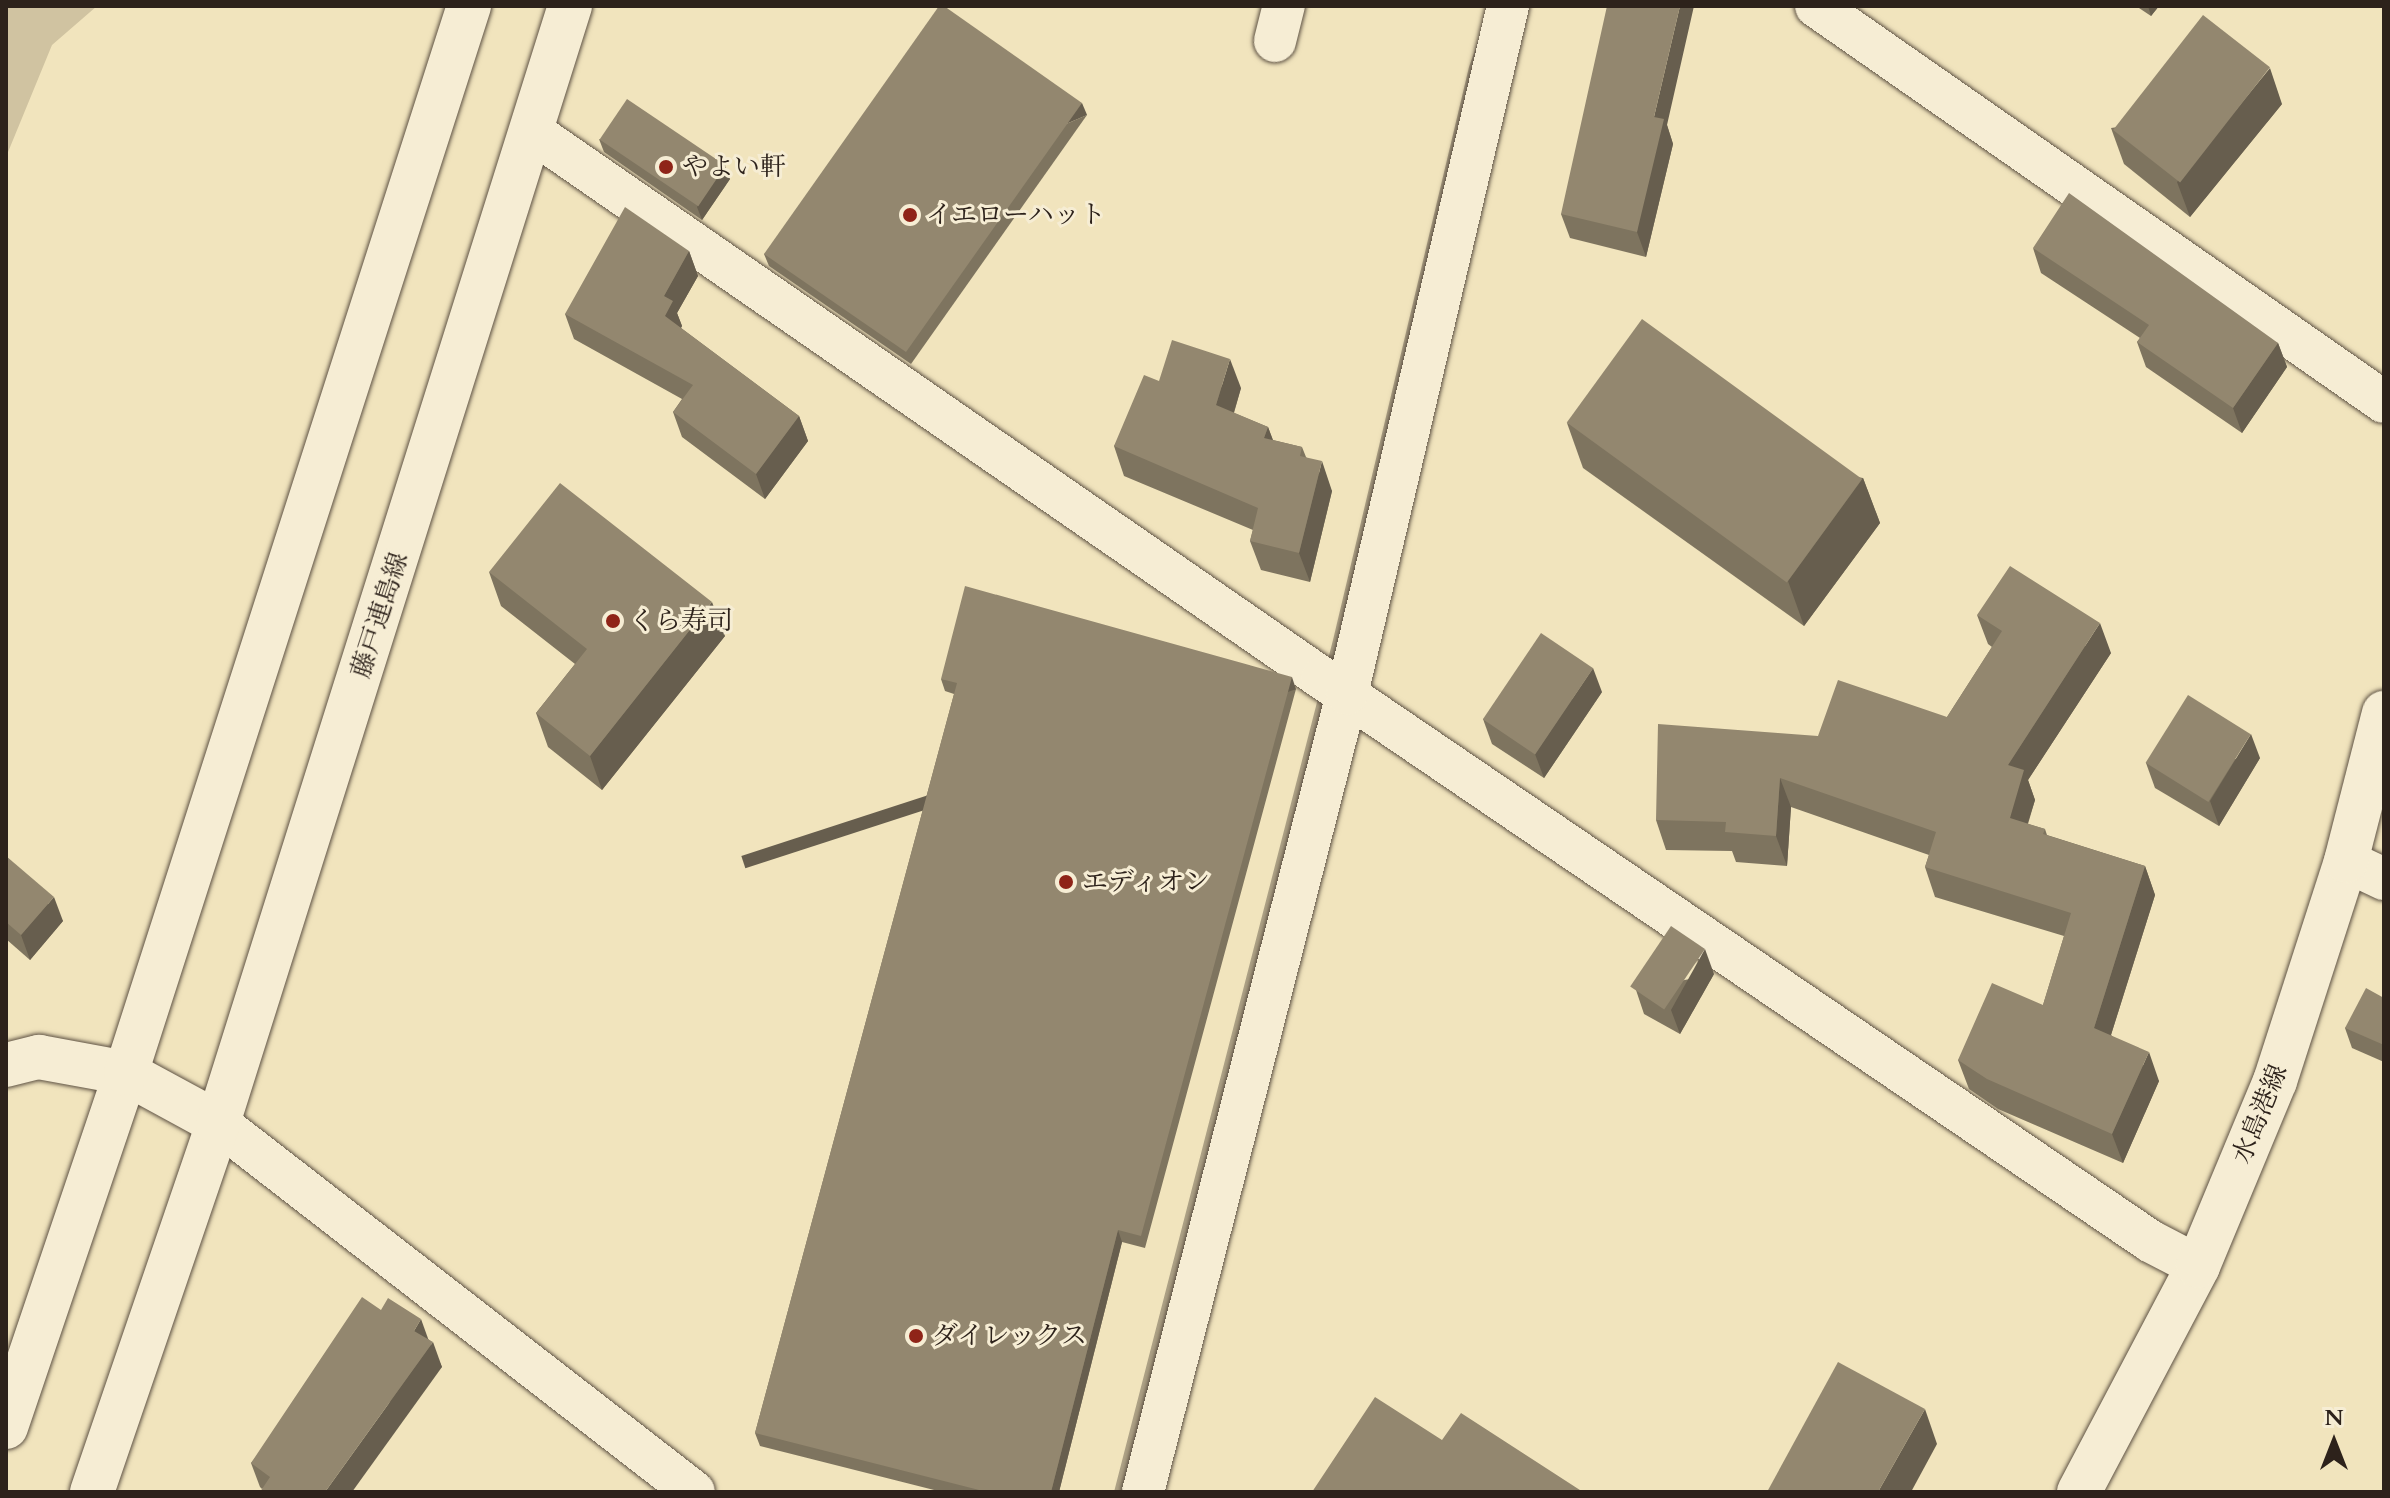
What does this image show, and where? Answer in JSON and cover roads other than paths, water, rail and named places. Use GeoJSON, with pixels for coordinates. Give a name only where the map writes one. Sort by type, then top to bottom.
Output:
{"type":"FeatureCollection","features":[{"type":"Feature","properties":{"kind":"main road"},"geometry":{"type":"LineString","coordinates":[[6,1427],[126,1073],[469,6]]}},
{"type":"Feature","properties":{"kind":"main road","name":"藤戸連島線"},"geometry":{"type":"LineString","coordinates":[[92,1492],[218,1123],[570,6]]}},
{"type":"Feature","properties":{"kind":"main road","name":"水島港線"},"geometry":{"type":"LineString","coordinates":[[2079,1492],[2198,1266],[2365,870],[2384,713]]}},
{"type":"Feature","properties":{"kind":"main road"},"geometry":{"type":"LineString","coordinates":[[6,1065],[39,1057],[126,1073],[218,1123]]}},
{"type":"Feature","properties":{"kind":"street"},"geometry":{"type":"LineString","coordinates":[[1143,1492],[1338,688],[1508,6]]}},
{"type":"Feature","properties":{"kind":"street"},"geometry":{"type":"LineString","coordinates":[[1816,6],[2384,402]]}},
{"type":"Feature","properties":{"kind":"street"},"geometry":{"type":"LineString","coordinates":[[531,131],[1338,688],[2150,1241],[2198,1266]]}},
{"type":"Feature","properties":{"kind":"street"},"geometry":{"type":"LineString","coordinates":[[218,1123],[694,1492]]}},
{"type":"Feature","properties":{"kind":"place","name":"やよい軒"},"geometry":{"type":"Point","coordinates":[666,167]}},
{"type":"Feature","properties":{"kind":"place","name":"イエローハット"},"geometry":{"type":"Point","coordinates":[910,215]}},
{"type":"Feature","properties":{"kind":"place","name":"くら寿司"},"geometry":{"type":"Point","coordinates":[613,621]}},
{"type":"Feature","properties":{"kind":"place","name":"エディオン"},"geometry":{"type":"Point","coordinates":[1066,882]}},
{"type":"Feature","properties":{"kind":"place","name":"ダイレックス"},"geometry":{"type":"Point","coordinates":[916,1336]}}]}
